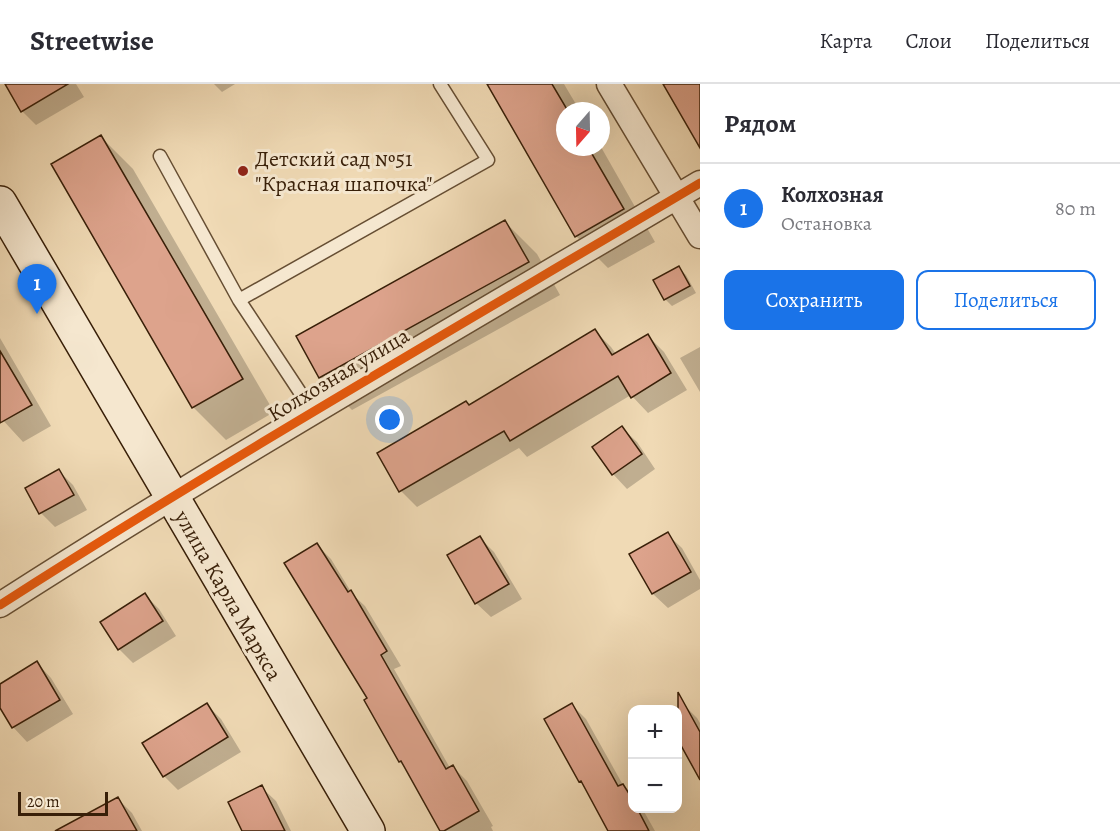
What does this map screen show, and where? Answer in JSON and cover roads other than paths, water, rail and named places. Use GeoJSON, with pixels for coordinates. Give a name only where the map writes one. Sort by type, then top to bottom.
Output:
{"type":"FeatureCollection","features":[{"type":"Feature","properties":{"kind":"main road","name":"улица Карла Маркса"},"geometry":{"type":"LineString","coordinates":[[0,203],[368,831]]}},
{"type":"Feature","properties":{"kind":"street"},"geometry":{"type":"LineString","coordinates":[[609,84],[700,236]]}},
{"type":"Feature","properties":{"kind":"street","name":"Колхозная улица"},"geometry":{"type":"LineString","coordinates":[[0,605],[172,496],[700,183]]}},
{"type":"Feature","properties":{"kind":"lane"},"geometry":{"type":"LineString","coordinates":[[239,300],[488,160],[440,84]]}},
{"type":"Feature","properties":{"kind":"lane"},"geometry":{"type":"LineString","coordinates":[[160,156],[239,300],[313,412]]}},
{"type":"Feature","properties":{"kind":"place","name":"Детский сад №51 \"Красная шапочка\""},"geometry":{"type":"Point","coordinates":[243,171]}},
{"type":"Feature","properties":{"kind":"place","name":"Колхозная"},"geometry":{"type":"Point","coordinates":[37,314]}}]}
